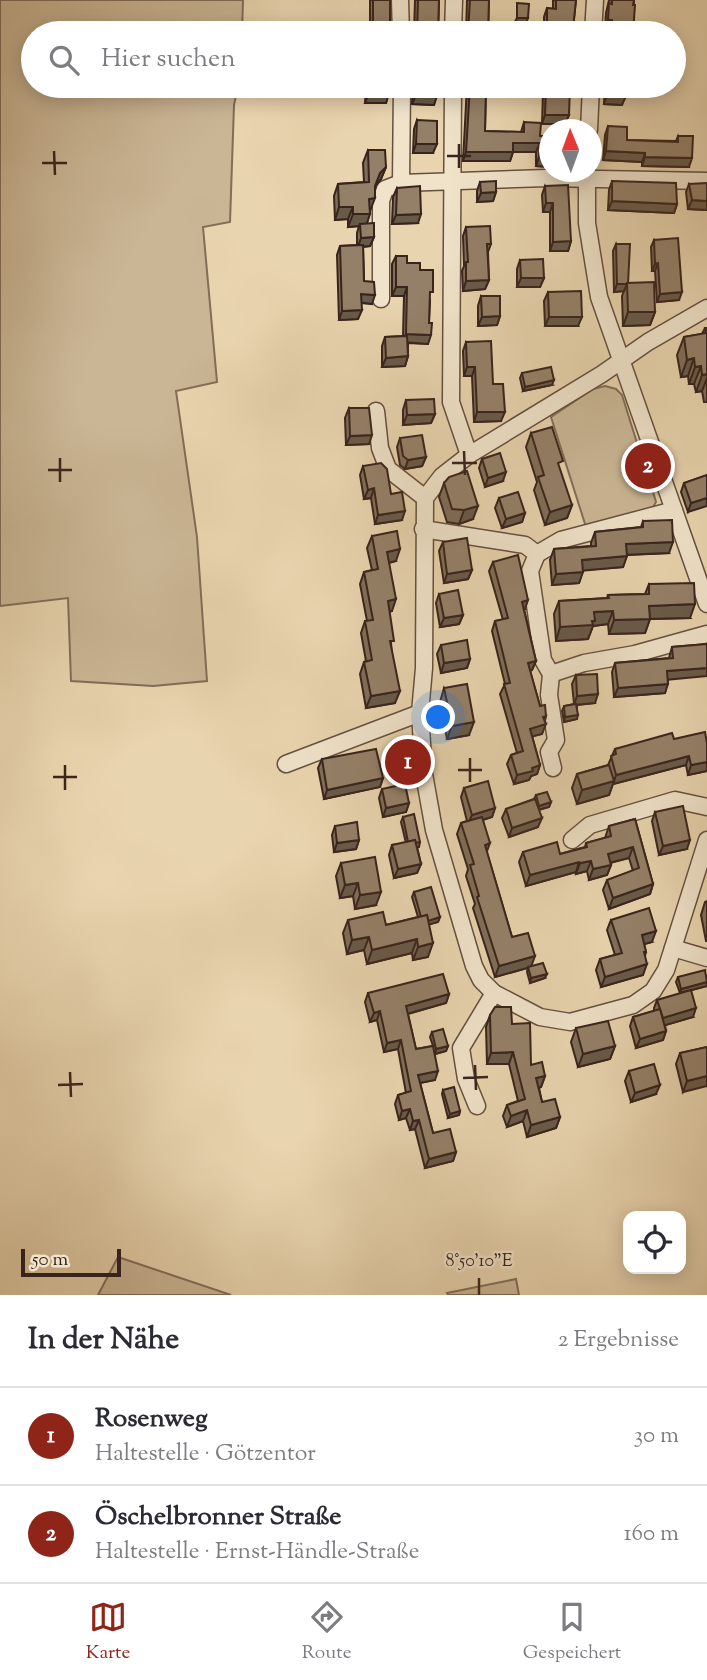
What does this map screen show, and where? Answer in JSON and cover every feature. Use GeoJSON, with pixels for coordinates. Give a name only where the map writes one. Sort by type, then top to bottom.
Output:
{"type":"FeatureCollection","features":[{"type":"Feature","properties":{"kind":"street"},"geometry":{"type":"LineString","coordinates":[[400,0],[401,21]]}},
{"type":"Feature","properties":{"kind":"street"},"geometry":{"type":"LineString","coordinates":[[453,21],[454,0]]}},
{"type":"Feature","properties":{"kind":"street"},"geometry":{"type":"LineString","coordinates":[[594,21],[595,0]]}},
{"type":"Feature","properties":{"kind":"street"},"geometry":{"type":"LineString","coordinates":[[401,183],[402,98]]}},
{"type":"Feature","properties":{"kind":"street"},"geometry":{"type":"LineString","coordinates":[[453,98],[450,402],[469,455]]}},
{"type":"Feature","properties":{"kind":"street"},"geometry":{"type":"LineString","coordinates":[[590,98],[590,119]]}},
{"type":"Feature","properties":{"kind":"street"},"geometry":{"type":"LineString","coordinates":[[602,177],[707,181]]}},
{"type":"Feature","properties":{"kind":"street"},"geometry":{"type":"LineString","coordinates":[[381,299],[381,201],[385,189],[401,183],[539,178]]}},
{"type":"Feature","properties":{"kind":"street"},"geometry":{"type":"LineString","coordinates":[[587,182],[587,223],[598,297],[707,604]]}},
{"type":"Feature","properties":{"kind":"street"},"geometry":{"type":"LineString","coordinates":[[707,308],[469,455],[442,476],[425,498],[424,668],[420,713],[424,774],[434,830],[474,967],[481,980],[494,993],[540,1017],[570,1022],[633,1005],[653,991],[666,970],[707,840]]}},
{"type":"Feature","properties":{"kind":"street"},"geometry":{"type":"LineString","coordinates":[[376,411],[380,447],[388,469],[425,498]]}},
{"type":"Feature","properties":{"kind":"street"},"geometry":{"type":"LineString","coordinates":[[553,768],[549,752],[556,740],[549,695],[551,674],[543,660],[530,570],[537,554],[561,540],[674,510]]}},
{"type":"Feature","properties":{"kind":"street"},"geometry":{"type":"LineString","coordinates":[[424,530],[525,545],[537,554]]}},
{"type":"Feature","properties":{"kind":"street"},"geometry":{"type":"LineString","coordinates":[[551,674],[584,663],[635,654],[707,634]]}},
{"type":"Feature","properties":{"kind":"street"},"geometry":{"type":"LineString","coordinates":[[286,764],[420,713]]}},
{"type":"Feature","properties":{"kind":"street"},"geometry":{"type":"LineString","coordinates":[[572,840],[590,825],[675,800],[707,807]]}},
{"type":"Feature","properties":{"kind":"street"},"geometry":{"type":"LineString","coordinates":[[673,948],[707,958]]}},
{"type":"Feature","properties":{"kind":"street"},"geometry":{"type":"LineString","coordinates":[[477,1106],[466,1079],[461,1048],[494,993]]}},
{"type":"Feature","properties":{"kind":"shaded area"},"geometry":{"type":"Polygon","coordinates":[[[0,0],[243,0],[242,21],[21,21],[21,98],[235,98],[230,222],[203,227],[217,382],[176,391],[197,537],[207,681],[153,686],[71,681],[68,598],[0,606],[0,0]]]}},
{"type":"Feature","properties":{"kind":"shaded area"},"geometry":{"type":"Polygon","coordinates":[[[605,386],[616,389],[622,395],[642,459],[640,461],[643,469],[646,469],[656,502],[652,509],[586,527],[551,417],[593,389],[605,386]]]}},
{"type":"Feature","properties":{"kind":"shaded area"},"geometry":{"type":"Polygon","coordinates":[[[118,1257],[231,1295],[98,1295],[118,1257]]]}},
{"type":"Feature","properties":{"kind":"shaded area"},"geometry":{"type":"Polygon","coordinates":[[[516,1279],[519,1295],[447,1293],[516,1279]]]}},
{"type":"Feature","properties":{"kind":"building"},"geometry":{"type":"Polygon","coordinates":[[[373,0],[390,0],[390,21],[373,21],[373,0]]]}},
{"type":"Feature","properties":{"kind":"building"},"geometry":{"type":"Polygon","coordinates":[[[418,0],[439,0],[438,21],[417,21],[418,0]]]}},
{"type":"Feature","properties":{"kind":"building"},"geometry":{"type":"Polygon","coordinates":[[[470,0],[489,0],[488,21],[469,21],[470,0]]]}},
{"type":"Feature","properties":{"kind":"building"},"geometry":{"type":"Polygon","coordinates":[[[556,0],[576,0],[574,21],[547,21],[547,8],[556,9],[556,0]]]}},
{"type":"Feature","properties":{"kind":"building"},"geometry":{"type":"Polygon","coordinates":[[[612,0],[634,0],[634,21],[608,20],[609,3],[612,4],[612,0]]]}},
{"type":"Feature","properties":{"kind":"building"},"geometry":{"type":"Polygon","coordinates":[[[517,3],[529,4],[528,18],[517,18],[517,3]]]}},
{"type":"Feature","properties":{"kind":"building"},"geometry":{"type":"Polygon","coordinates":[[[469,98],[486,98],[485,131],[524,132],[524,122],[539,123],[539,143],[513,143],[513,152],[466,152],[469,98]]]}},
{"type":"Feature","properties":{"kind":"building"},"geometry":{"type":"Polygon","coordinates":[[[546,98],[570,98],[569,115],[545,115],[546,98]]]}},
{"type":"Feature","properties":{"kind":"building"},"geometry":{"type":"Polygon","coordinates":[[[417,120],[437,121],[437,144],[416,144],[417,120]]]}},
{"type":"Feature","properties":{"kind":"building"},"geometry":{"type":"Polygon","coordinates":[[[608,126],[627,127],[627,140],[678,142],[678,136],[693,136],[692,158],[645,157],[645,153],[606,151],[608,126]]]}},
{"type":"Feature","properties":{"kind":"building"},"geometry":{"type":"Polygon","coordinates":[[[368,150],[385,150],[386,167],[380,173],[375,186],[375,198],[369,199],[370,214],[353,214],[353,207],[339,207],[338,184],[369,182],[368,150]]]}},
{"type":"Feature","properties":{"kind":"building"},"geometry":{"type":"Polygon","coordinates":[[[496,181],[496,192],[481,193],[480,182],[496,181]]]}},
{"type":"Feature","properties":{"kind":"building"},"geometry":{"type":"Polygon","coordinates":[[[612,181],[676,183],[677,204],[612,201],[612,181]]]}},
{"type":"Feature","properties":{"kind":"building"},"geometry":{"type":"Polygon","coordinates":[[[707,183],[707,201],[692,200],[689,184],[707,183]]]}},
{"type":"Feature","properties":{"kind":"building"},"geometry":{"type":"Polygon","coordinates":[[[568,185],[571,241],[553,242],[553,203],[546,203],[545,186],[568,185]]]}},
{"type":"Feature","properties":{"kind":"building"},"geometry":{"type":"Polygon","coordinates":[[[420,186],[421,214],[396,215],[397,188],[420,186]]]}},
{"type":"Feature","properties":{"kind":"building"},"geometry":{"type":"Polygon","coordinates":[[[374,223],[374,237],[361,238],[360,224],[374,223]]]}},
{"type":"Feature","properties":{"kind":"building"},"geometry":{"type":"Polygon","coordinates":[[[490,226],[491,244],[487,244],[489,280],[466,281],[466,227],[490,226]]]}},
{"type":"Feature","properties":{"kind":"building"},"geometry":{"type":"Polygon","coordinates":[[[678,238],[682,292],[660,294],[654,240],[678,238]]]}},
{"type":"Feature","properties":{"kind":"building"},"geometry":{"type":"Polygon","coordinates":[[[616,244],[630,244],[628,284],[617,284],[616,244]]]}},
{"type":"Feature","properties":{"kind":"building"},"geometry":{"type":"Polygon","coordinates":[[[363,245],[364,281],[374,282],[375,295],[361,294],[362,310],[342,311],[340,246],[363,245]]]}},
{"type":"Feature","properties":{"kind":"building"},"geometry":{"type":"Polygon","coordinates":[[[396,256],[407,256],[407,263],[420,263],[420,270],[433,270],[429,323],[432,323],[431,335],[406,334],[407,287],[396,287],[396,256]]]}},
{"type":"Feature","properties":{"kind":"building"},"geometry":{"type":"Polygon","coordinates":[[[543,259],[544,278],[521,278],[520,260],[543,259]]]}},
{"type":"Feature","properties":{"kind":"building"},"geometry":{"type":"Polygon","coordinates":[[[654,282],[655,312],[628,312],[627,283],[654,282]]]}},
{"type":"Feature","properties":{"kind":"building"},"geometry":{"type":"Polygon","coordinates":[[[581,291],[582,317],[549,317],[548,292],[581,291]]]}},
{"type":"Feature","properties":{"kind":"building"},"geometry":{"type":"Polygon","coordinates":[[[481,296],[500,296],[500,316],[482,317],[481,296]]]}},
{"type":"Feature","properties":{"kind":"building"},"geometry":{"type":"Polygon","coordinates":[[[707,328],[707,374],[702,375],[701,366],[695,367],[694,358],[687,360],[684,337],[706,333],[707,328]]]}},
{"type":"Feature","properties":{"kind":"building"},"geometry":{"type":"Polygon","coordinates":[[[407,336],[408,356],[386,358],[385,337],[407,336]]]}},
{"type":"Feature","properties":{"kind":"building"},"geometry":{"type":"Polygon","coordinates":[[[491,341],[493,384],[503,384],[505,412],[477,412],[475,367],[467,367],[466,342],[491,341]]]}},
{"type":"Feature","properties":{"kind":"building"},"geometry":{"type":"Polygon","coordinates":[[[551,367],[554,380],[525,387],[522,373],[551,367]]]}},
{"type":"Feature","properties":{"kind":"building"},"geometry":{"type":"Polygon","coordinates":[[[434,399],[435,414],[407,415],[406,400],[434,399]]]}},
{"type":"Feature","properties":{"kind":"building"},"geometry":{"type":"Polygon","coordinates":[[[349,408],[369,408],[372,435],[350,436],[349,408]]]}},
{"type":"Feature","properties":{"kind":"building"},"geometry":{"type":"Polygon","coordinates":[[[552,427],[563,461],[558,463],[572,505],[550,512],[538,477],[544,475],[531,433],[552,427]]]}},
{"type":"Feature","properties":{"kind":"building"},"geometry":{"type":"Polygon","coordinates":[[[422,435],[426,457],[408,460],[403,456],[400,438],[422,435]]]}},
{"type":"Feature","properties":{"kind":"building"},"geometry":{"type":"Polygon","coordinates":[[[500,453],[506,472],[488,478],[482,459],[500,453]]]}},
{"type":"Feature","properties":{"kind":"building"},"geometry":{"type":"Polygon","coordinates":[[[381,463],[387,469],[391,494],[402,492],[405,511],[378,515],[374,488],[368,490],[363,466],[381,463]]]}},
{"type":"Feature","properties":{"kind":"building"},"geometry":{"type":"Polygon","coordinates":[[[467,471],[478,506],[464,510],[452,509],[444,483],[449,477],[467,471]]]}},
{"type":"Feature","properties":{"kind":"building"},"geometry":{"type":"Polygon","coordinates":[[[707,475],[707,498],[691,503],[684,483],[707,475]]]}},
{"type":"Feature","properties":{"kind":"building"},"geometry":{"type":"Polygon","coordinates":[[[518,492],[525,513],[506,519],[499,498],[518,492]]]}},
{"type":"Feature","properties":{"kind":"building"},"geometry":{"type":"Polygon","coordinates":[[[672,520],[673,542],[626,544],[627,556],[582,560],[583,572],[556,574],[554,549],[596,546],[595,532],[643,527],[643,521],[672,520]]]}},
{"type":"Feature","properties":{"kind":"building"},"geometry":{"type":"Polygon","coordinates":[[[397,531],[400,549],[387,552],[396,599],[388,601],[394,641],[390,641],[400,691],[371,696],[364,662],[372,660],[365,621],[373,620],[364,572],[378,569],[372,536],[397,531]]]}},
{"type":"Feature","properties":{"kind":"building"},"geometry":{"type":"Polygon","coordinates":[[[467,538],[472,570],[447,574],[443,542],[467,538]]]}},
{"type":"Feature","properties":{"kind":"building"},"geometry":{"type":"Polygon","coordinates":[[[518,555],[528,600],[522,602],[536,661],[528,663],[540,706],[545,705],[546,716],[543,717],[546,724],[530,729],[540,765],[532,768],[533,771],[517,775],[511,755],[523,751],[504,684],[510,683],[495,621],[508,618],[493,562],[518,555]]]}},
{"type":"Feature","properties":{"kind":"building"},"geometry":{"type":"Polygon","coordinates":[[[694,583],[695,604],[649,606],[650,619],[614,620],[613,611],[594,612],[593,625],[560,627],[559,601],[609,598],[608,595],[649,594],[649,584],[694,583]]]}},
{"type":"Feature","properties":{"kind":"building"},"geometry":{"type":"Polygon","coordinates":[[[458,590],[463,615],[444,618],[439,594],[458,590]]]}},
{"type":"Feature","properties":{"kind":"building"},"geometry":{"type":"Polygon","coordinates":[[[467,640],[470,659],[444,663],[441,645],[467,640]]]}},
{"type":"Feature","properties":{"kind":"building"},"geometry":{"type":"Polygon","coordinates":[[[707,644],[707,668],[667,671],[668,684],[618,688],[615,663],[673,658],[672,647],[707,644]]]}},
{"type":"Feature","properties":{"kind":"building"},"geometry":{"type":"Polygon","coordinates":[[[597,674],[598,694],[577,696],[576,675],[597,674]]]}},
{"type":"Feature","properties":{"kind":"building"},"geometry":{"type":"Polygon","coordinates":[[[467,684],[474,722],[452,726],[444,688],[467,684]]]}},
{"type":"Feature","properties":{"kind":"building"},"geometry":{"type":"Polygon","coordinates":[[[576,704],[578,715],[565,717],[564,706],[576,704]]]}},
{"type":"Feature","properties":{"kind":"building"},"geometry":{"type":"Polygon","coordinates":[[[705,732],[707,762],[691,765],[689,756],[616,775],[611,756],[616,754],[615,749],[672,733],[674,739],[705,732]]]}},
{"type":"Feature","properties":{"kind":"building"},"geometry":{"type":"Polygon","coordinates":[[[376,749],[383,778],[327,790],[322,759],[376,749]]]}},
{"type":"Feature","properties":{"kind":"building"},"geometry":{"type":"Polygon","coordinates":[[[609,765],[614,781],[582,790],[577,774],[609,765]]]}},
{"type":"Feature","properties":{"kind":"building"},"geometry":{"type":"Polygon","coordinates":[[[488,781],[495,808],[472,815],[464,788],[488,781]]]}},
{"type":"Feature","properties":{"kind":"building"},"geometry":{"type":"Polygon","coordinates":[[[405,784],[409,803],[386,808],[382,789],[405,784]]]}},
{"type":"Feature","properties":{"kind":"building"},"geometry":{"type":"Polygon","coordinates":[[[547,792],[551,802],[539,806],[536,795],[547,792]]]}},
{"type":"Feature","properties":{"kind":"building"},"geometry":{"type":"Polygon","coordinates":[[[535,799],[542,818],[512,828],[506,809],[535,799]]]}},
{"type":"Feature","properties":{"kind":"building"},"geometry":{"type":"Polygon","coordinates":[[[683,806],[690,840],[663,846],[655,812],[683,806]]]}},
{"type":"Feature","properties":{"kind":"building"},"geometry":{"type":"Polygon","coordinates":[[[414,814],[420,842],[416,843],[415,840],[408,842],[403,817],[414,814]]]}},
{"type":"Feature","properties":{"kind":"building"},"geometry":{"type":"Polygon","coordinates":[[[482,817],[490,843],[485,845],[512,937],[528,933],[535,956],[499,966],[477,897],[479,896],[470,865],[474,864],[461,823],[482,817]]]}},
{"type":"Feature","properties":{"kind":"building"},"geometry":{"type":"Polygon","coordinates":[[[635,819],[653,884],[613,898],[607,880],[639,868],[633,847],[608,854],[611,865],[593,869],[591,861],[579,862],[530,875],[523,852],[557,842],[560,854],[587,847],[586,843],[611,836],[609,826],[635,819]]]}},
{"type":"Feature","properties":{"kind":"building"},"geometry":{"type":"Polygon","coordinates":[[[357,822],[359,840],[337,843],[335,826],[357,822]]]}},
{"type":"Feature","properties":{"kind":"building"},"geometry":{"type":"Polygon","coordinates":[[[415,840],[421,864],[398,869],[392,845],[415,840]]]}},
{"type":"Feature","properties":{"kind":"building"},"geometry":{"type":"Polygon","coordinates":[[[375,857],[381,892],[360,895],[358,883],[345,885],[341,863],[375,857]]]}},
{"type":"Feature","properties":{"kind":"building"},"geometry":{"type":"Polygon","coordinates":[[[431,887],[440,917],[428,921],[427,915],[421,917],[414,892],[431,887]]]}},
{"type":"Feature","properties":{"kind":"building"},"geometry":{"type":"Polygon","coordinates":[[[649,908],[656,931],[642,935],[647,964],[605,977],[600,959],[622,953],[611,920],[649,908]]]}},
{"type":"Feature","properties":{"kind":"building"},"geometry":{"type":"Polygon","coordinates":[[[383,912],[386,925],[427,915],[433,943],[418,947],[417,939],[372,950],[369,937],[352,940],[348,920],[383,912]]]}},
{"type":"Feature","properties":{"kind":"building"},"geometry":{"type":"Polygon","coordinates":[[[543,963],[547,974],[531,978],[528,967],[543,963]]]}},
{"type":"Feature","properties":{"kind":"building"},"geometry":{"type":"Polygon","coordinates":[[[705,970],[707,982],[681,989],[678,977],[705,970]]]}},
{"type":"Feature","properties":{"kind":"building"},"geometry":{"type":"Polygon","coordinates":[[[443,974],[449,994],[406,1006],[416,1049],[433,1046],[438,1071],[418,1075],[433,1133],[450,1129],[456,1152],[429,1159],[419,1120],[413,1121],[410,1109],[402,1111],[398,1095],[411,1091],[401,1040],[387,1043],[380,1011],[374,1013],[368,993],[443,974]]]}},
{"type":"Feature","properties":{"kind":"building"},"geometry":{"type":"Polygon","coordinates":[[[691,990],[696,1008],[663,1018],[657,1000],[691,990]]]}},
{"type":"Feature","properties":{"kind":"building"},"geometry":{"type":"Polygon","coordinates":[[[495,1007],[511,1007],[512,1024],[530,1023],[531,1065],[542,1062],[545,1076],[536,1078],[542,1102],[555,1099],[560,1117],[531,1125],[527,1110],[511,1116],[507,1105],[525,1099],[513,1052],[491,1053],[490,1015],[495,1007]]]}},
{"type":"Feature","properties":{"kind":"building"},"geometry":{"type":"Polygon","coordinates":[[[660,1009],[666,1031],[640,1039],[633,1017],[660,1009]]]}},
{"type":"Feature","properties":{"kind":"building"},"geometry":{"type":"Polygon","coordinates":[[[608,1021],[615,1046],[583,1054],[576,1028],[608,1021]]]}},
{"type":"Feature","properties":{"kind":"building"},"geometry":{"type":"Polygon","coordinates":[[[443,1029],[448,1046],[436,1049],[432,1032],[443,1029]]]}},
{"type":"Feature","properties":{"kind":"building"},"geometry":{"type":"Polygon","coordinates":[[[707,1047],[707,1076],[687,1081],[680,1053],[707,1047]]]}},
{"type":"Feature","properties":{"kind":"building"},"geometry":{"type":"Polygon","coordinates":[[[654,1064],[660,1085],[635,1093],[629,1071],[654,1064]]]}},
{"type":"Feature","properties":{"kind":"building"},"geometry":{"type":"Polygon","coordinates":[[[454,1087],[460,1111],[450,1114],[443,1090],[454,1087]]]}},
{"type":"Feature","properties":{"kind":"place","name":"Öschelbronner Straße"},"geometry":{"type":"Point","coordinates":[648,466]}},
{"type":"Feature","properties":{"kind":"place","name":"Rosenweg"},"geometry":{"type":"Point","coordinates":[408,762]}}]}
